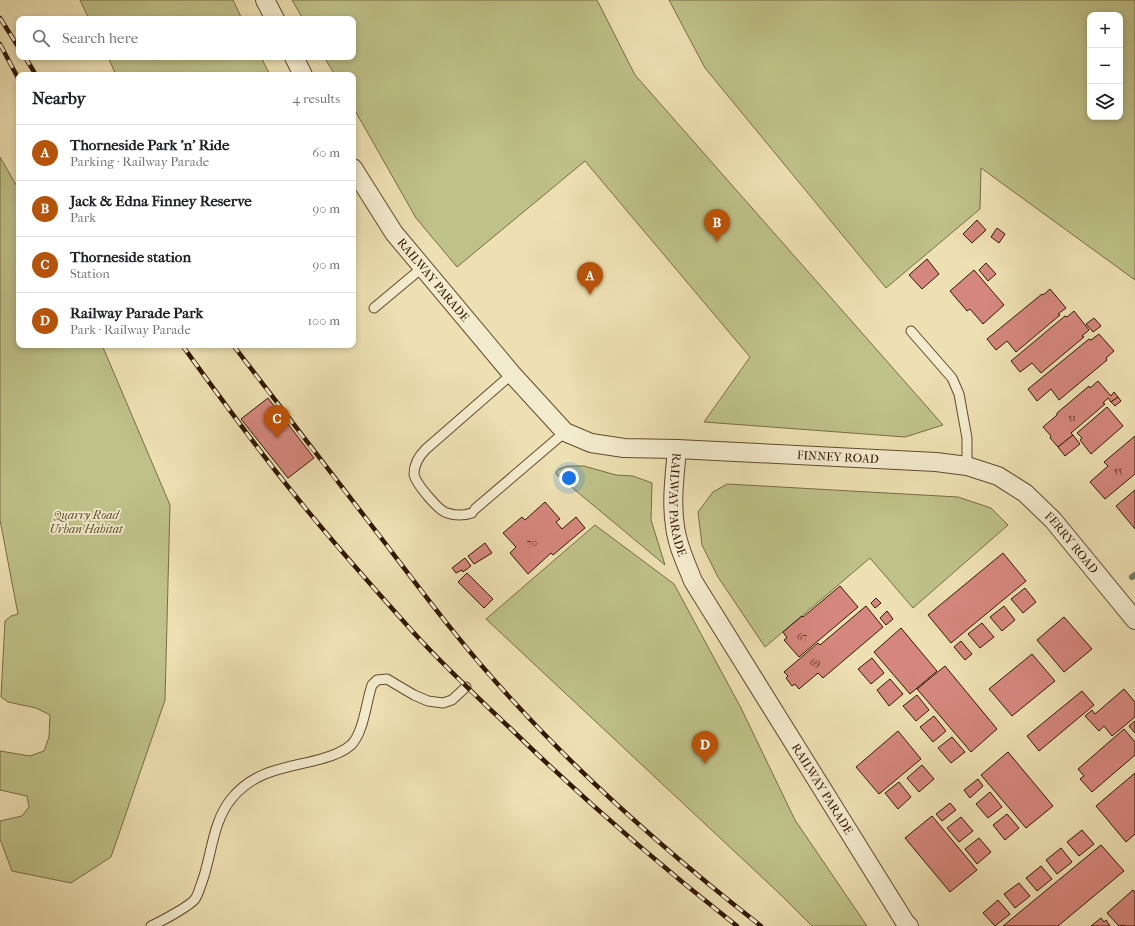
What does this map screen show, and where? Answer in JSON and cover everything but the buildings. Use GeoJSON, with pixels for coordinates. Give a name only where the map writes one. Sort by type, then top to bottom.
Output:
{"type":"FeatureCollection","features":[{"type":"Feature","properties":{"kind":"street"},"geometry":{"type":"LineString","coordinates":[[265,0],[273,16]]}},
{"type":"Feature","properties":{"kind":"street"},"geometry":{"type":"LineString","coordinates":[[296,60],[302,72]]}},
{"type":"Feature","properties":{"kind":"street","name":"RAILWAY PARADE"},"geometry":{"type":"LineString","coordinates":[[356,173],[394,233],[512,374],[565,432],[591,443],[624,448],[676,448],[674,506],[675,525],[678,541],[693,581],[909,926]]}},
{"type":"Feature","properties":{"kind":"street","name":"FINNEY ROAD"},"geometry":{"type":"LineString","coordinates":[[676,448],[936,462],[967,466],[998,476]]}},
{"type":"Feature","properties":{"kind":"street","name":"FERRY ROAD"},"geometry":{"type":"LineString","coordinates":[[998,476],[1025,493],[1053,520],[1135,620]]}},
{"type":"Feature","properties":{"kind":"lane"},"geometry":{"type":"LineString","coordinates":[[374,308],[423,267]]}},
{"type":"Feature","properties":{"kind":"lane"},"geometry":{"type":"LineString","coordinates":[[911,331],[952,378],[959,394],[967,438],[967,466]]}},
{"type":"Feature","properties":{"kind":"lane"},"geometry":{"type":"LineString","coordinates":[[512,374],[419,456],[414,474],[416,482],[445,513],[456,516],[465,515],[473,511],[565,432]]}},
{"type":"Feature","properties":{"kind":"lane"},"geometry":{"type":"LineString","coordinates":[[151,926],[177,912],[195,899],[208,862],[214,834],[223,812],[231,798],[244,786],[268,772],[336,754],[351,744],[360,730],[372,685],[377,680],[387,679],[421,698],[443,704],[452,700],[466,687]]}},
{"type":"Feature","properties":{"kind":"green space"},"geometry":{"type":"Polygon","coordinates":[[[80,0],[233,0],[241,16],[88,16],[80,0]]]}},
{"type":"Feature","properties":{"kind":"green space"},"geometry":{"type":"Polygon","coordinates":[[[292,0],[597,0],[635,75],[943,425],[905,437],[704,422],[750,357],[585,161],[457,267],[416,218],[356,112],[356,72],[333,72],[326,60],[356,60],[356,16],[301,16],[292,0]]]}},
{"type":"Feature","properties":{"kind":"green space"},"geometry":{"type":"Polygon","coordinates":[[[669,0],[1135,0],[1135,280],[981,168],[980,209],[886,288],[705,68],[669,0]]]}},
{"type":"Feature","properties":{"kind":"green space"},"geometry":{"type":"Polygon","coordinates":[[[109,60],[262,60],[268,72],[115,72],[109,60]]]}},
{"type":"Feature","properties":{"kind":"green space","name":"Quarry Road Urban Habitat"},"geometry":{"type":"Polygon","coordinates":[[[0,157],[16,185],[16,348],[103,348],[170,505],[165,700],[111,857],[71,883],[12,871],[0,839],[0,821],[22,816],[29,807],[27,796],[0,790],[0,751],[30,756],[44,751],[49,737],[50,715],[36,708],[8,702],[1,697],[5,621],[11,616],[18,614],[0,520],[0,157]]]}},
{"type":"Feature","properties":{"kind":"green space"},"geometry":{"type":"Polygon","coordinates":[[[567,466],[584,466],[616,475],[633,476],[652,483],[651,520],[665,565],[557,475],[556,472],[559,469],[567,466]]]}},
{"type":"Feature","properties":{"kind":"green space"},"geometry":{"type":"Polygon","coordinates":[[[727,484],[958,497],[991,508],[1008,525],[913,608],[870,558],[765,647],[718,577],[702,545],[698,512],[713,492],[727,484]]]}},
{"type":"Feature","properties":{"kind":"green space"},"geometry":{"type":"Polygon","coordinates":[[[595,525],[674,584],[741,708],[795,820],[867,926],[812,926],[781,895],[486,619],[595,525]]]}},
{"type":"Feature","properties":{"kind":"railway"},"geometry":{"type":"LineString","coordinates":[[0,18],[16,43]]}},
{"type":"Feature","properties":{"kind":"railway"},"geometry":{"type":"LineString","coordinates":[[0,44],[16,74]]}},
{"type":"Feature","properties":{"kind":"railway"},"geometry":{"type":"LineString","coordinates":[[27,60],[34,72]]}},
{"type":"Feature","properties":{"kind":"railway"},"geometry":{"type":"LineString","coordinates":[[184,348],[251,439],[308,512],[425,645],[474,694],[593,806],[678,879],[737,926]]}},
{"type":"Feature","properties":{"kind":"railway"},"geometry":{"type":"LineString","coordinates":[[235,348],[464,645],[498,684],[573,763],[603,792],[696,874],[761,926]]}},
{"type":"Feature","properties":{"kind":"place","name":"Jack & Edna Finney Reserve"},"geometry":{"type":"Point","coordinates":[717,242]}},
{"type":"Feature","properties":{"kind":"place","name":"Thorneside Park 'n' Ride"},"geometry":{"type":"Point","coordinates":[590,295]}},
{"type":"Feature","properties":{"kind":"place","name":"Thorneside station"},"geometry":{"type":"Point","coordinates":[277,438]}},
{"type":"Feature","properties":{"kind":"place","name":"Railway Parade Park"},"geometry":{"type":"Point","coordinates":[705,764]}}]}
